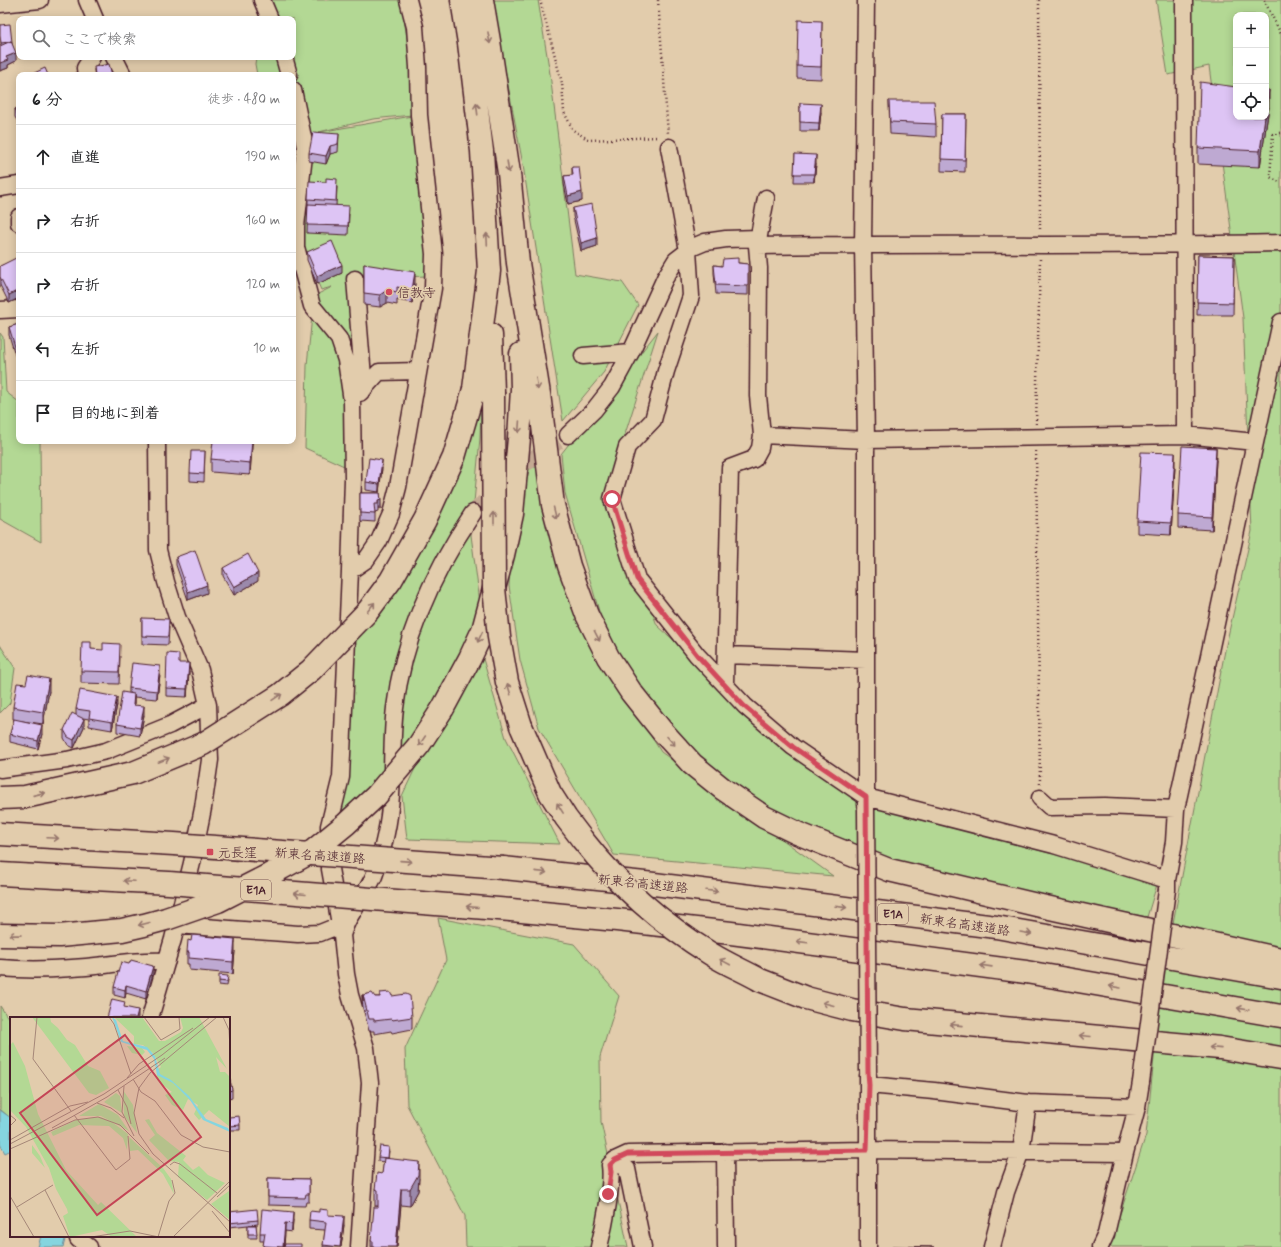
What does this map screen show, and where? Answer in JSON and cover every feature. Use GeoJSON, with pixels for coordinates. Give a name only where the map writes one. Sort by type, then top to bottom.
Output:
{"type":"FeatureCollection","features":[{"type":"Feature","properties":{"kind":"highway"},"geometry":{"type":"LineString","coordinates":[[462,0],[469,43],[482,151],[489,271],[483,390],[494,588],[499,637],[507,682],[522,726],[550,792],[582,840],[599,861],[640,901],[670,926],[712,955],[760,980],[806,998],[852,1010],[904,1019],[1220,1048],[1281,1058]]}},
{"type":"Feature","properties":{"kind":"highway"},"geometry":{"type":"LineString","coordinates":[[482,0],[509,173],[518,263],[539,394],[554,505],[569,566],[587,615],[608,657],[631,692],[662,731],[692,764],[723,789],[764,817],[797,833],[889,870],[1041,906],[1281,959]]}},
{"type":"Feature","properties":{"kind":"highway"},"geometry":{"type":"LineString","coordinates":[[0,935],[59,936],[122,930],[166,919],[218,901],[313,851],[346,824],[376,796],[419,745],[443,708],[470,658],[483,630],[503,555],[512,514],[522,390],[518,263]]}},
{"type":"Feature","properties":{"kind":"highway"},"geometry":{"type":"LineString","coordinates":[[0,798],[25,797],[133,773],[203,744],[280,695],[311,670],[368,611],[392,580],[425,520],[483,390]]}},
{"type":"Feature","properties":{"kind":"highway","name":"新東名高速道路"},"geometry":{"type":"LineString","coordinates":[[0,834],[182,845],[502,868],[654,884],[996,927],[1281,978]]}},
{"type":"Feature","properties":{"kind":"highway","name":"E1A"},"geometry":{"type":"LineString","coordinates":[[0,874],[169,883],[511,910],[730,932],[1018,971],[1281,1016]]}},
{"type":"Feature","properties":{"kind":"street"},"geometry":{"type":"LineString","coordinates":[[0,4],[40,0]]}},
{"type":"Feature","properties":{"kind":"street"},"geometry":{"type":"LineString","coordinates":[[87,0],[94,16]]}},
{"type":"Feature","properties":{"kind":"street"},"geometry":{"type":"LineString","coordinates":[[262,0],[269,16]]}},
{"type":"Feature","properties":{"kind":"street"},"geometry":{"type":"LineString","coordinates":[[350,571],[366,560],[379,540],[391,514],[400,479],[433,288],[434,254],[419,115],[418,66],[415,27],[408,0]]}},
{"type":"Feature","properties":{"kind":"street"},"geometry":{"type":"LineString","coordinates":[[866,0],[863,244],[866,440],[868,1247]]}},
{"type":"Feature","properties":{"kind":"street"},"geometry":{"type":"LineString","coordinates":[[1184,0],[1185,435]]}},
{"type":"Feature","properties":{"kind":"street"},"geometry":{"type":"LineString","coordinates":[[86,72],[85,68],[90,60]]}},
{"type":"Feature","properties":{"kind":"street"},"geometry":{"type":"LineString","coordinates":[[116,60],[122,72]]}},
{"type":"Feature","properties":{"kind":"street"},"geometry":{"type":"LineString","coordinates":[[285,60],[288,72]]}},
{"type":"Feature","properties":{"kind":"street"},"geometry":{"type":"LineString","coordinates":[[296,104],[305,147],[296,226],[296,247],[312,306],[339,339],[346,360],[352,402],[353,479],[341,777],[329,826],[330,869],[341,930],[350,995],[366,1048],[370,1083],[359,1247]]}},
{"type":"Feature","properties":{"kind":"street"},"geometry":{"type":"LineString","coordinates":[[669,146],[688,251],[691,296],[666,371],[653,420],[627,447],[612,499],[637,579],[697,655],[744,706],[793,747],[866,803],[1054,845],[1167,885]]}},
{"type":"Feature","properties":{"kind":"street"},"geometry":{"type":"LineString","coordinates":[[0,188],[16,185]]}},
{"type":"Feature","properties":{"kind":"street"},"geometry":{"type":"LineString","coordinates":[[757,246],[766,198]]}},
{"type":"Feature","properties":{"kind":"street"},"geometry":{"type":"LineString","coordinates":[[568,435],[594,410],[612,387],[631,352],[665,278],[676,260],[693,246],[705,242],[726,239],[758,238],[758,396],[762,435],[760,448],[754,459],[730,468],[724,684]]}},
{"type":"Feature","properties":{"kind":"street"},"geometry":{"type":"LineString","coordinates":[[757,246],[863,244],[1281,244]]}},
{"type":"Feature","properties":{"kind":"street"},"geometry":{"type":"LineString","coordinates":[[355,279],[364,389]]}},
{"type":"Feature","properties":{"kind":"street"},"geometry":{"type":"LineString","coordinates":[[0,310],[16,310]]}},
{"type":"Feature","properties":{"kind":"street"},"geometry":{"type":"LineString","coordinates":[[1105,1243],[1137,1107],[1174,842],[1176,809],[1281,322]]}},
{"type":"Feature","properties":{"kind":"street"},"geometry":{"type":"LineString","coordinates":[[582,356],[631,352]]}},
{"type":"Feature","properties":{"kind":"street"},"geometry":{"type":"LineString","coordinates":[[352,402],[379,372],[418,371]]}},
{"type":"Feature","properties":{"kind":"street"},"geometry":{"type":"LineString","coordinates":[[762,435],[866,440],[1185,435],[1255,442]]}},
{"type":"Feature","properties":{"kind":"street"},"geometry":{"type":"LineString","coordinates":[[150,1017],[177,925],[192,863],[203,808],[210,760],[208,705],[200,670],[177,617],[158,550],[157,444]]}},
{"type":"Feature","properties":{"kind":"street"},"geometry":{"type":"LineString","coordinates":[[177,925],[298,934],[341,930],[374,876],[386,832],[390,804],[395,708],[402,670],[417,619],[440,568],[455,540],[473,513]]}},
{"type":"Feature","properties":{"kind":"street"},"geometry":{"type":"LineString","coordinates":[[726,655],[866,660]]}},
{"type":"Feature","properties":{"kind":"street"},"geometry":{"type":"LineString","coordinates":[[0,769],[67,760],[106,751],[170,725],[208,705]]}},
{"type":"Feature","properties":{"kind":"street"},"geometry":{"type":"LineString","coordinates":[[1040,798],[1050,806],[1105,806],[1176,809]]}},
{"type":"Feature","properties":{"kind":"street"},"geometry":{"type":"LineString","coordinates":[[0,968],[22,970],[56,969],[135,961],[167,961]]}},
{"type":"Feature","properties":{"kind":"street"},"geometry":{"type":"LineString","coordinates":[[868,1079],[934,1091],[1028,1103],[1137,1107]]}},
{"type":"Feature","properties":{"kind":"street"},"geometry":{"type":"LineString","coordinates":[[992,1247],[1006,1192],[1021,1151],[1028,1103]]}},
{"type":"Feature","properties":{"kind":"street"},"geometry":{"type":"LineString","coordinates":[[599,1247],[611,1172],[610,1165],[615,1160],[628,1154],[867,1150],[1125,1153]]}},
{"type":"Feature","properties":{"kind":"street"},"geometry":{"type":"LineString","coordinates":[[725,1152],[726,1247]]}},
{"type":"Feature","properties":{"kind":"street"},"geometry":{"type":"LineString","coordinates":[[615,1160],[627,1169],[643,1247]]}},
{"type":"Feature","properties":{"kind":"path"},"geometry":{"type":"LineString","coordinates":[[540,0],[562,83],[564,112],[573,130],[589,140],[673,137],[669,146]]}},
{"type":"Feature","properties":{"kind":"path"},"geometry":{"type":"LineString","coordinates":[[658,0],[669,146]]}},
{"type":"Feature","properties":{"kind":"path"},"geometry":{"type":"LineString","coordinates":[[1039,0],[1040,245],[1036,438],[1040,798]]}},
{"type":"Feature","properties":{"kind":"path"},"geometry":{"type":"LineString","coordinates":[[1264,0],[1281,34]]}},
{"type":"Feature","properties":{"kind":"path"},"geometry":{"type":"LineString","coordinates":[[1281,133],[1273,134],[1270,177],[1281,183]]}},
{"type":"Feature","properties":{"kind":"green space"},"geometry":{"type":"Polygon","coordinates":[[[255,0],[401,0],[419,115],[427,276],[355,279],[363,382],[350,389],[344,466],[305,448],[307,365],[314,296],[332,287],[321,290],[296,232],[296,72],[256,72],[255,64],[256,60],[296,60],[296,16],[260,16],[255,0]],[[412,115],[373,119],[319,132],[412,116],[412,115]]]}},
{"type":"Feature","properties":{"kind":"green space"},"geometry":{"type":"Polygon","coordinates":[[[492,0],[538,0],[550,74],[575,274],[622,282],[638,305],[604,372],[563,421],[523,165],[492,0]]]}},
{"type":"Feature","properties":{"kind":"green space"},"geometry":{"type":"Polygon","coordinates":[[[1156,0],[1281,0],[1281,1247],[1104,1247],[1121,1211],[1146,1135],[1162,981],[1226,645],[1252,531],[1243,318],[1209,66],[1168,75],[1156,0]]]}},
{"type":"Feature","properties":{"kind":"green space"},"geometry":{"type":"Polygon","coordinates":[[[658,331],[619,453],[622,532],[657,625],[781,738],[883,810],[1158,881],[1147,917],[882,864],[783,818],[672,742],[607,639],[565,493],[561,454],[658,331]]]}},
{"type":"Feature","properties":{"kind":"green space"},"geometry":{"type":"Polygon","coordinates":[[[0,333],[3,337],[6,392],[16,400],[16,444],[40,444],[41,542],[0,519],[0,333]]]}},
{"type":"Feature","properties":{"kind":"green space"},"geometry":{"type":"Polygon","coordinates":[[[481,404],[480,438],[471,535],[481,610],[426,722],[386,772],[333,825],[351,646],[403,583],[481,404]]]}},
{"type":"Feature","properties":{"kind":"green space"},"geometry":{"type":"Polygon","coordinates":[[[530,467],[541,467],[619,684],[661,752],[833,876],[614,855],[539,728],[520,660],[509,586],[511,540],[530,467]]]}},
{"type":"Feature","properties":{"kind":"green space"},"geometry":{"type":"Polygon","coordinates":[[[0,645],[15,668],[10,703],[0,713],[0,645]]]}},
{"type":"Feature","properties":{"kind":"green space"},"geometry":{"type":"Polygon","coordinates":[[[481,652],[506,738],[560,844],[407,839],[402,796],[430,737],[470,683],[481,652]]]}},
{"type":"Feature","properties":{"kind":"green space"},"geometry":{"type":"Polygon","coordinates":[[[438,918],[574,944],[619,996],[600,1057],[601,1122],[628,1247],[466,1247],[465,1216],[407,1105],[405,1049],[446,960],[438,918]]]}},
{"type":"Feature","properties":{"kind":"green space"},"geometry":{"type":"Polygon","coordinates":[[[0,1006],[10,1021],[10,1118],[0,1109],[0,1006]]]}},
{"type":"Feature","properties":{"kind":"water"},"geometry":{"type":"Polygon","coordinates":[[[0,1110],[10,1117],[10,1152],[5,1153],[0,1144],[0,1110]]]}},
{"type":"Feature","properties":{"kind":"water"},"geometry":{"type":"Polygon","coordinates":[[[41,1237],[66,1237],[63,1247],[38,1247],[41,1237]]]}},
{"type":"Feature","properties":{"kind":"building"},"geometry":{"type":"Polygon","coordinates":[[[798,20],[822,21],[821,67],[797,66],[798,20]]]}},
{"type":"Feature","properties":{"kind":"building"},"geometry":{"type":"Polygon","coordinates":[[[10,24],[12,42],[1,43],[0,25],[10,24]]]}},
{"type":"Feature","properties":{"kind":"building"},"geometry":{"type":"Polygon","coordinates":[[[11,41],[16,53],[6,57],[8,60],[0,63],[0,46],[11,41]]]}},
{"type":"Feature","properties":{"kind":"building"},"geometry":{"type":"Polygon","coordinates":[[[109,64],[111,72],[95,72],[94,67],[109,64]]]}},
{"type":"Feature","properties":{"kind":"building"},"geometry":{"type":"Polygon","coordinates":[[[45,68],[47,72],[36,72],[45,68]]]}},
{"type":"Feature","properties":{"kind":"building"},"geometry":{"type":"Polygon","coordinates":[[[1200,82],[1233,87],[1233,120],[1265,120],[1260,151],[1198,148],[1200,82]]]}},
{"type":"Feature","properties":{"kind":"building"},"geometry":{"type":"Polygon","coordinates":[[[889,101],[934,101],[936,124],[890,122],[889,101]]]}},
{"type":"Feature","properties":{"kind":"building"},"geometry":{"type":"Polygon","coordinates":[[[800,103],[821,104],[819,123],[800,122],[800,103]]]}},
{"type":"Feature","properties":{"kind":"building"},"geometry":{"type":"Polygon","coordinates":[[[942,114],[966,114],[965,160],[941,159],[942,114]]]}},
{"type":"Feature","properties":{"kind":"building"},"geometry":{"type":"Polygon","coordinates":[[[313,132],[339,134],[338,144],[330,146],[326,156],[309,153],[313,132]]]}},
{"type":"Feature","properties":{"kind":"building"},"geometry":{"type":"Polygon","coordinates":[[[795,154],[816,155],[814,174],[794,174],[795,154]]]}},
{"type":"Feature","properties":{"kind":"building"},"geometry":{"type":"Polygon","coordinates":[[[572,167],[579,167],[582,192],[568,196],[564,176],[573,175],[572,167]]]}},
{"type":"Feature","properties":{"kind":"building"},"geometry":{"type":"Polygon","coordinates":[[[326,178],[337,179],[336,201],[308,199],[309,181],[326,182],[326,178]]]}},
{"type":"Feature","properties":{"kind":"building"},"geometry":{"type":"Polygon","coordinates":[[[308,204],[349,206],[348,226],[307,225],[308,204]]]}},
{"type":"Feature","properties":{"kind":"building"},"geometry":{"type":"Polygon","coordinates":[[[592,204],[597,238],[581,243],[573,208],[592,204]]]}},
{"type":"Feature","properties":{"kind":"building"},"geometry":{"type":"Polygon","coordinates":[[[332,241],[342,265],[317,276],[307,252],[332,241]]]}},
{"type":"Feature","properties":{"kind":"building"},"geometry":{"type":"Polygon","coordinates":[[[1198,255],[1234,256],[1233,303],[1197,302],[1198,255]]]}},
{"type":"Feature","properties":{"kind":"building"},"geometry":{"type":"Polygon","coordinates":[[[16,258],[16,292],[9,295],[0,277],[0,266],[16,258]]]}},
{"type":"Feature","properties":{"kind":"building"},"geometry":{"type":"Polygon","coordinates":[[[738,258],[738,263],[748,264],[748,286],[716,285],[714,265],[722,266],[723,259],[738,258]]]}},
{"type":"Feature","properties":{"kind":"building"},"geometry":{"type":"Polygon","coordinates":[[[364,264],[415,272],[412,290],[397,287],[397,292],[387,290],[380,295],[364,293],[364,264]]]}},
{"type":"Feature","properties":{"kind":"building"},"geometry":{"type":"Polygon","coordinates":[[[16,325],[16,350],[9,327],[16,325]]]}},
{"type":"Feature","properties":{"kind":"building"},"geometry":{"type":"Polygon","coordinates":[[[213,444],[252,444],[250,463],[211,459],[213,444]]]}},
{"type":"Feature","properties":{"kind":"building"},"geometry":{"type":"Polygon","coordinates":[[[1182,446],[1216,448],[1212,517],[1178,515],[1182,446]]]}},
{"type":"Feature","properties":{"kind":"building"},"geometry":{"type":"Polygon","coordinates":[[[191,451],[205,451],[204,474],[190,473],[191,451]]]}},
{"type":"Feature","properties":{"kind":"building"},"geometry":{"type":"Polygon","coordinates":[[[1141,452],[1175,453],[1171,523],[1137,521],[1141,452]]]}},
{"type":"Feature","properties":{"kind":"building"},"geometry":{"type":"Polygon","coordinates":[[[369,458],[382,460],[379,484],[366,482],[369,458]]]}},
{"type":"Feature","properties":{"kind":"building"},"geometry":{"type":"Polygon","coordinates":[[[360,493],[380,493],[381,500],[378,501],[378,504],[374,504],[375,514],[360,513],[360,493]]]}},
{"type":"Feature","properties":{"kind":"building"},"geometry":{"type":"Polygon","coordinates":[[[195,550],[207,585],[188,592],[176,557],[195,550]]]}},
{"type":"Feature","properties":{"kind":"building"},"geometry":{"type":"Polygon","coordinates":[[[248,554],[258,573],[234,587],[223,568],[248,554]]]}},
{"type":"Feature","properties":{"kind":"building"},"geometry":{"type":"Polygon","coordinates":[[[142,618],[169,619],[168,637],[142,636],[142,618]]]}},
{"type":"Feature","properties":{"kind":"building"},"geometry":{"type":"Polygon","coordinates":[[[82,642],[91,642],[91,649],[103,650],[103,643],[120,644],[119,672],[81,671],[82,642]]]}},
{"type":"Feature","properties":{"kind":"building"},"geometry":{"type":"Polygon","coordinates":[[[167,653],[179,654],[179,663],[189,663],[187,689],[166,688],[167,653]]]}},
{"type":"Feature","properties":{"kind":"building"},"geometry":{"type":"Polygon","coordinates":[[[132,663],[160,666],[157,691],[129,688],[132,663]]]}},
{"type":"Feature","properties":{"kind":"building"},"geometry":{"type":"Polygon","coordinates":[[[28,675],[49,679],[43,712],[13,707],[17,683],[26,684],[28,675]]]}},
{"type":"Feature","properties":{"kind":"building"},"geometry":{"type":"Polygon","coordinates":[[[80,690],[117,697],[112,722],[89,718],[90,711],[76,709],[80,690]]]}},
{"type":"Feature","properties":{"kind":"building"},"geometry":{"type":"Polygon","coordinates":[[[122,692],[134,694],[133,705],[144,706],[140,728],[117,724],[122,692]]]}},
{"type":"Feature","properties":{"kind":"building"},"geometry":{"type":"Polygon","coordinates":[[[72,713],[84,719],[74,740],[68,737],[64,730],[72,713]]]}},
{"type":"Feature","properties":{"kind":"building"},"geometry":{"type":"Polygon","coordinates":[[[14,719],[42,725],[38,741],[10,734],[14,719]]]}},
{"type":"Feature","properties":{"kind":"building"},"geometry":{"type":"Polygon","coordinates":[[[192,935],[235,939],[233,962],[189,958],[189,952],[187,952],[188,940],[191,941],[192,935]]]}},
{"type":"Feature","properties":{"kind":"building"},"geometry":{"type":"Polygon","coordinates":[[[131,960],[153,966],[146,991],[126,985],[125,990],[114,987],[121,962],[129,964],[131,960]]]}},
{"type":"Feature","properties":{"kind":"building"},"geometry":{"type":"Polygon","coordinates":[[[219,975],[228,976],[227,982],[219,981],[219,975]]]}},
{"type":"Feature","properties":{"kind":"building"},"geometry":{"type":"Polygon","coordinates":[[[390,992],[392,996],[406,994],[410,996],[412,1017],[374,1021],[374,1019],[369,1019],[363,995],[372,993],[375,997],[380,997],[380,993],[390,992]]]}},
{"type":"Feature","properties":{"kind":"building"},"geometry":{"type":"Polygon","coordinates":[[[112,999],[125,1002],[124,1007],[138,1010],[136,1017],[107,1017],[112,999]]]}},
{"type":"Feature","properties":{"kind":"building"},"geometry":{"type":"Polygon","coordinates":[[[230,1080],[232,1090],[230,1091],[230,1080]]]}},
{"type":"Feature","properties":{"kind":"building"},"geometry":{"type":"Polygon","coordinates":[[[239,1116],[240,1125],[230,1126],[230,1117],[239,1116]]]}},
{"type":"Feature","properties":{"kind":"building"},"geometry":{"type":"Polygon","coordinates":[[[380,1146],[389,1147],[388,1158],[378,1157],[380,1146]]]}},
{"type":"Feature","properties":{"kind":"building"},"geometry":{"type":"Polygon","coordinates":[[[384,1158],[419,1162],[418,1175],[410,1189],[401,1189],[396,1247],[373,1247],[373,1241],[371,1241],[374,1207],[378,1207],[378,1190],[375,1189],[377,1173],[382,1174],[384,1158]]]}},
{"type":"Feature","properties":{"kind":"building"},"geometry":{"type":"Polygon","coordinates":[[[268,1178],[309,1179],[309,1194],[306,1194],[305,1198],[268,1197],[268,1178]]]}},
{"type":"Feature","properties":{"kind":"building"},"geometry":{"type":"Polygon","coordinates":[[[257,1209],[258,1220],[230,1223],[230,1212],[257,1209]]]}},
{"type":"Feature","properties":{"kind":"building"},"geometry":{"type":"Polygon","coordinates":[[[262,1209],[293,1212],[292,1224],[285,1223],[283,1247],[263,1246],[265,1233],[260,1233],[262,1209]]]}},
{"type":"Feature","properties":{"kind":"building"},"geometry":{"type":"Polygon","coordinates":[[[319,1209],[328,1210],[328,1215],[344,1216],[340,1247],[323,1245],[326,1222],[309,1220],[310,1211],[319,1212],[319,1209]]]}},
{"type":"Feature","properties":{"kind":"building"},"geometry":{"type":"Polygon","coordinates":[[[248,1225],[256,1225],[257,1234],[248,1234],[248,1225]]]}},
{"type":"Feature","properties":{"kind":"building"},"geometry":{"type":"Polygon","coordinates":[[[285,1244],[301,1244],[301,1247],[284,1247],[285,1244]]]}},
{"type":"Feature","properties":{"kind":"building"},"geometry":{"type":"Polygon","coordinates":[[[893,1246],[934,1247],[893,1247],[893,1246]]]}},
{"type":"Feature","properties":{"kind":"tunnel"},"geometry":{"type":"LineString","coordinates":[[473,513],[500,486],[528,462],[568,435]]}},
{"type":"Feature","properties":{"kind":"place","name":"信教寺"},"geometry":{"type":"Point","coordinates":[389,292]}},
{"type":"Feature","properties":{"kind":"place","name":"元長窪"},"geometry":{"type":"Point","coordinates":[210,852]}},
{"type":"Feature","properties":{"kind":"route"},"geometry":{"type":"LineString","coordinates":[[608,1194],[611,1172],[610,1165],[615,1160],[628,1154],[867,1150],[869,1085],[866,797],[793,747],[744,706],[697,655],[637,579],[612,499]]}}]}
